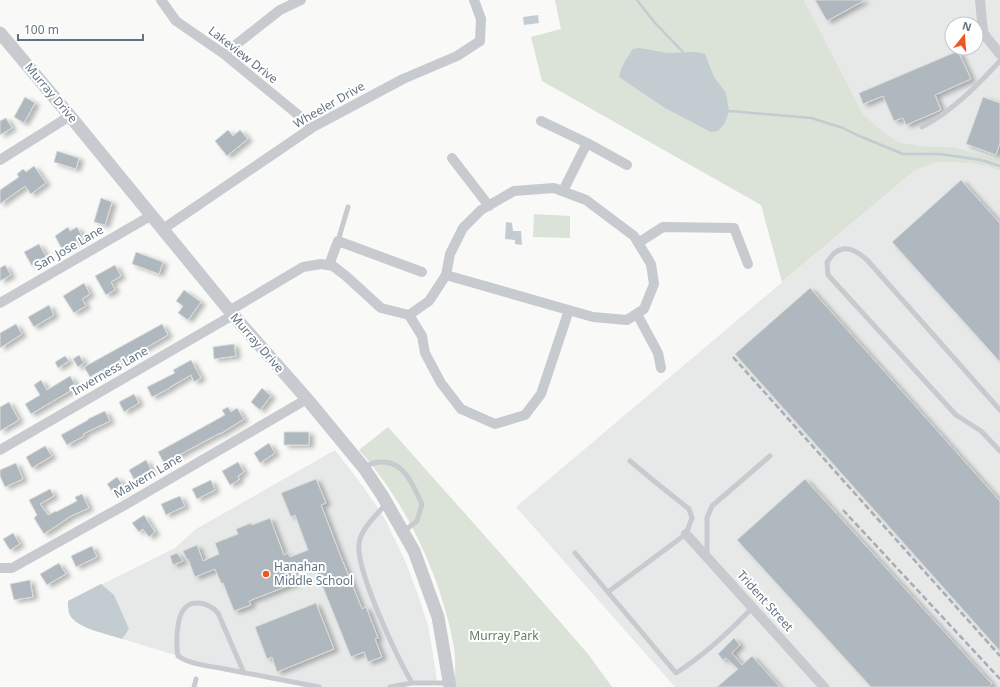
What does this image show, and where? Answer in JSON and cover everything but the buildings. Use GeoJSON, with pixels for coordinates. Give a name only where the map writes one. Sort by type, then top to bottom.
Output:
{"type":"FeatureCollection","features":[{"type":"Feature","properties":{"kind":"street","name":"Lakeview Drive"},"geometry":{"type":"LineString","coordinates":[[161,0],[176,21],[224,54],[313,127]]}},
{"type":"Feature","properties":{"kind":"street"},"geometry":{"type":"LineString","coordinates":[[224,54],[280,10],[301,0]]}},
{"type":"Feature","properties":{"kind":"street","name":"Wheeler Drive"},"geometry":{"type":"LineString","coordinates":[[163,229],[313,127],[403,79],[457,56],[480,41],[481,19],[474,0]]}},
{"type":"Feature","properties":{"kind":"street"},"geometry":{"type":"LineString","coordinates":[[980,0],[983,32],[986,38],[1000,54]]}},
{"type":"Feature","properties":{"kind":"street","name":"Murray Drive"},"geometry":{"type":"LineString","coordinates":[[0,33],[152,215],[231,313],[307,399],[364,468],[414,551],[438,617],[450,685]]}},
{"type":"Feature","properties":{"kind":"street"},"geometry":{"type":"LineString","coordinates":[[0,160],[70,116]]}},
{"type":"Feature","properties":{"kind":"street"},"geometry":{"type":"LineString","coordinates":[[541,121],[627,165]]}},
{"type":"Feature","properties":{"kind":"street"},"geometry":{"type":"LineString","coordinates":[[563,191],[586,143]]}},
{"type":"Feature","properties":{"kind":"street"},"geometry":{"type":"LineString","coordinates":[[452,158],[489,206]]}},
{"type":"Feature","properties":{"kind":"street"},"geometry":{"type":"LineString","coordinates":[[409,315],[429,301],[446,275],[450,254],[463,228],[480,210],[514,191],[554,188],[586,200],[634,236],[651,264],[654,284],[644,310],[627,320],[593,317],[446,275]]}},
{"type":"Feature","properties":{"kind":"street","name":"San Jose Lane"},"geometry":{"type":"LineString","coordinates":[[0,303],[152,215]]}},
{"type":"Feature","properties":{"kind":"street"},"geometry":{"type":"LineString","coordinates":[[638,242],[663,227],[734,228],[748,264]]}},
{"type":"Feature","properties":{"kind":"street"},"geometry":{"type":"LineString","coordinates":[[422,272],[338,241],[329,265],[333,266],[346,276],[382,308],[409,315],[422,336],[425,353],[441,383],[461,409],[495,424],[525,415],[541,394],[569,310]]}},
{"type":"Feature","properties":{"kind":"street","name":"Inverness Lane"},"geometry":{"type":"LineString","coordinates":[[0,450],[231,313],[303,267],[321,264],[329,265]]}},
{"type":"Feature","properties":{"kind":"street"},"geometry":{"type":"LineString","coordinates":[[637,314],[658,352],[661,368]]}},
{"type":"Feature","properties":{"kind":"street","name":"Malvern Lane"},"geometry":{"type":"LineString","coordinates":[[0,568],[12,568],[125,505],[307,399]]}},
{"type":"Feature","properties":{"kind":"street","name":"Trident Street"},"geometry":{"type":"LineString","coordinates":[[686,534],[824,687]]}},
{"type":"Feature","properties":{"kind":"lane"},"geometry":{"type":"LineString","coordinates":[[922,127],[938,119],[978,84],[1000,61]]}},
{"type":"Feature","properties":{"kind":"lane"},"geometry":{"type":"LineString","coordinates":[[338,241],[348,207]]}},
{"type":"Feature","properties":{"kind":"lane"},"geometry":{"type":"LineString","coordinates":[[1000,410],[868,261],[858,252],[844,249],[836,252],[827,262],[828,275],[956,415],[981,431],[1000,451]]}},
{"type":"Feature","properties":{"kind":"lane"},"geometry":{"type":"LineString","coordinates":[[707,556],[707,518],[712,506],[770,456]]}},
{"type":"Feature","properties":{"kind":"lane"},"geometry":{"type":"LineString","coordinates":[[608,592],[686,534],[692,518],[689,509],[630,461]]}},
{"type":"Feature","properties":{"kind":"lane"},"geometry":{"type":"LineString","coordinates":[[364,468],[371,463],[378,462],[395,464],[402,470],[412,484],[422,504],[417,521],[403,532]]}},
{"type":"Feature","properties":{"kind":"lane"},"geometry":{"type":"LineString","coordinates":[[387,504],[368,525],[359,543],[359,558],[374,603],[412,683]]}},
{"type":"Feature","properties":{"kind":"lane"},"geometry":{"type":"LineString","coordinates":[[575,553],[676,673],[694,662],[731,630],[753,607]]}},
{"type":"Feature","properties":{"kind":"lane"},"geometry":{"type":"LineString","coordinates":[[244,673],[218,612],[214,607],[193,603],[184,608],[178,625],[176,648],[178,656],[185,661],[244,673],[319,687]]}},
{"type":"Feature","properties":{"kind":"lane"},"geometry":{"type":"LineString","coordinates":[[194,687],[196,678]]}},
{"type":"Feature","properties":{"kind":"lane"},"geometry":{"type":"LineString","coordinates":[[390,687],[412,683],[450,685]]}},
{"type":"Feature","properties":{"kind":"shaded area"},"geometry":{"type":"Polygon","coordinates":[[[804,0],[1000,0],[1000,159],[953,147],[920,146],[898,142],[881,130],[863,114],[804,0]]]}},
{"type":"Feature","properties":{"kind":"shaded area"},"geometry":{"type":"Polygon","coordinates":[[[538,15],[539,23],[524,25],[523,17],[538,15]]]}},
{"type":"Feature","properties":{"kind":"shaded area"},"geometry":{"type":"Polygon","coordinates":[[[639,48],[668,53],[696,52],[705,54],[714,77],[726,93],[729,111],[725,123],[718,131],[711,132],[665,108],[619,77],[626,59],[633,49],[639,48]]]}},
{"type":"Feature","properties":{"kind":"shaded area"},"geometry":{"type":"Polygon","coordinates":[[[937,162],[967,163],[988,166],[1000,171],[1000,687],[675,687],[516,507],[915,170],[937,162]]]}},
{"type":"Feature","properties":{"kind":"shaded area"},"geometry":{"type":"Polygon","coordinates":[[[506,222],[512,223],[513,231],[521,231],[522,245],[515,244],[515,240],[505,239],[506,222]]]}},
{"type":"Feature","properties":{"kind":"shaded area","name":"Hanahan Middle School"},"geometry":{"type":"Polygon","coordinates":[[[335,450],[380,511],[406,563],[428,625],[437,683],[390,687],[319,687],[185,661],[178,656],[87,628],[75,621],[69,614],[68,601],[175,548],[196,529],[335,450]]]}},
{"type":"Feature","properties":{"kind":"shaded area"},"geometry":{"type":"Polygon","coordinates":[[[101,584],[114,595],[129,629],[122,639],[100,633],[77,623],[69,613],[68,601],[101,584]]]}},
{"type":"Feature","properties":{"kind":"green space"},"geometry":{"type":"Polygon","coordinates":[[[555,0],[804,0],[863,114],[881,130],[898,142],[920,146],[953,147],[1000,159],[1000,171],[988,166],[967,163],[937,162],[915,170],[782,282],[761,205],[542,81],[531,37],[561,29],[555,0]]]}},
{"type":"Feature","properties":{"kind":"green space"},"geometry":{"type":"Polygon","coordinates":[[[534,214],[570,216],[570,238],[533,237],[534,214]]]}},
{"type":"Feature","properties":{"kind":"green space","name":"Murray Park"},"geometry":{"type":"Polygon","coordinates":[[[388,427],[588,654],[612,687],[455,687],[455,658],[453,642],[447,616],[430,565],[406,515],[376,470],[359,450],[388,427]]]}},
{"type":"Feature","properties":{"kind":"waterway"},"geometry":{"type":"LineString","coordinates":[[637,0],[655,23],[683,52]]}},
{"type":"Feature","properties":{"kind":"waterway"},"geometry":{"type":"LineString","coordinates":[[729,111],[811,118],[843,128],[903,154],[940,154],[981,160],[1000,166]]}},
{"type":"Feature","properties":{"kind":"railway"},"geometry":{"type":"LineString","coordinates":[[733,357],[1000,656]]}},
{"type":"Feature","properties":{"kind":"railway"},"geometry":{"type":"LineString","coordinates":[[843,510],[1000,679]]}},
{"type":"Feature","properties":{"kind":"place","name":"Hanahan Middle School"},"geometry":{"type":"Point","coordinates":[266,574]}}]}
